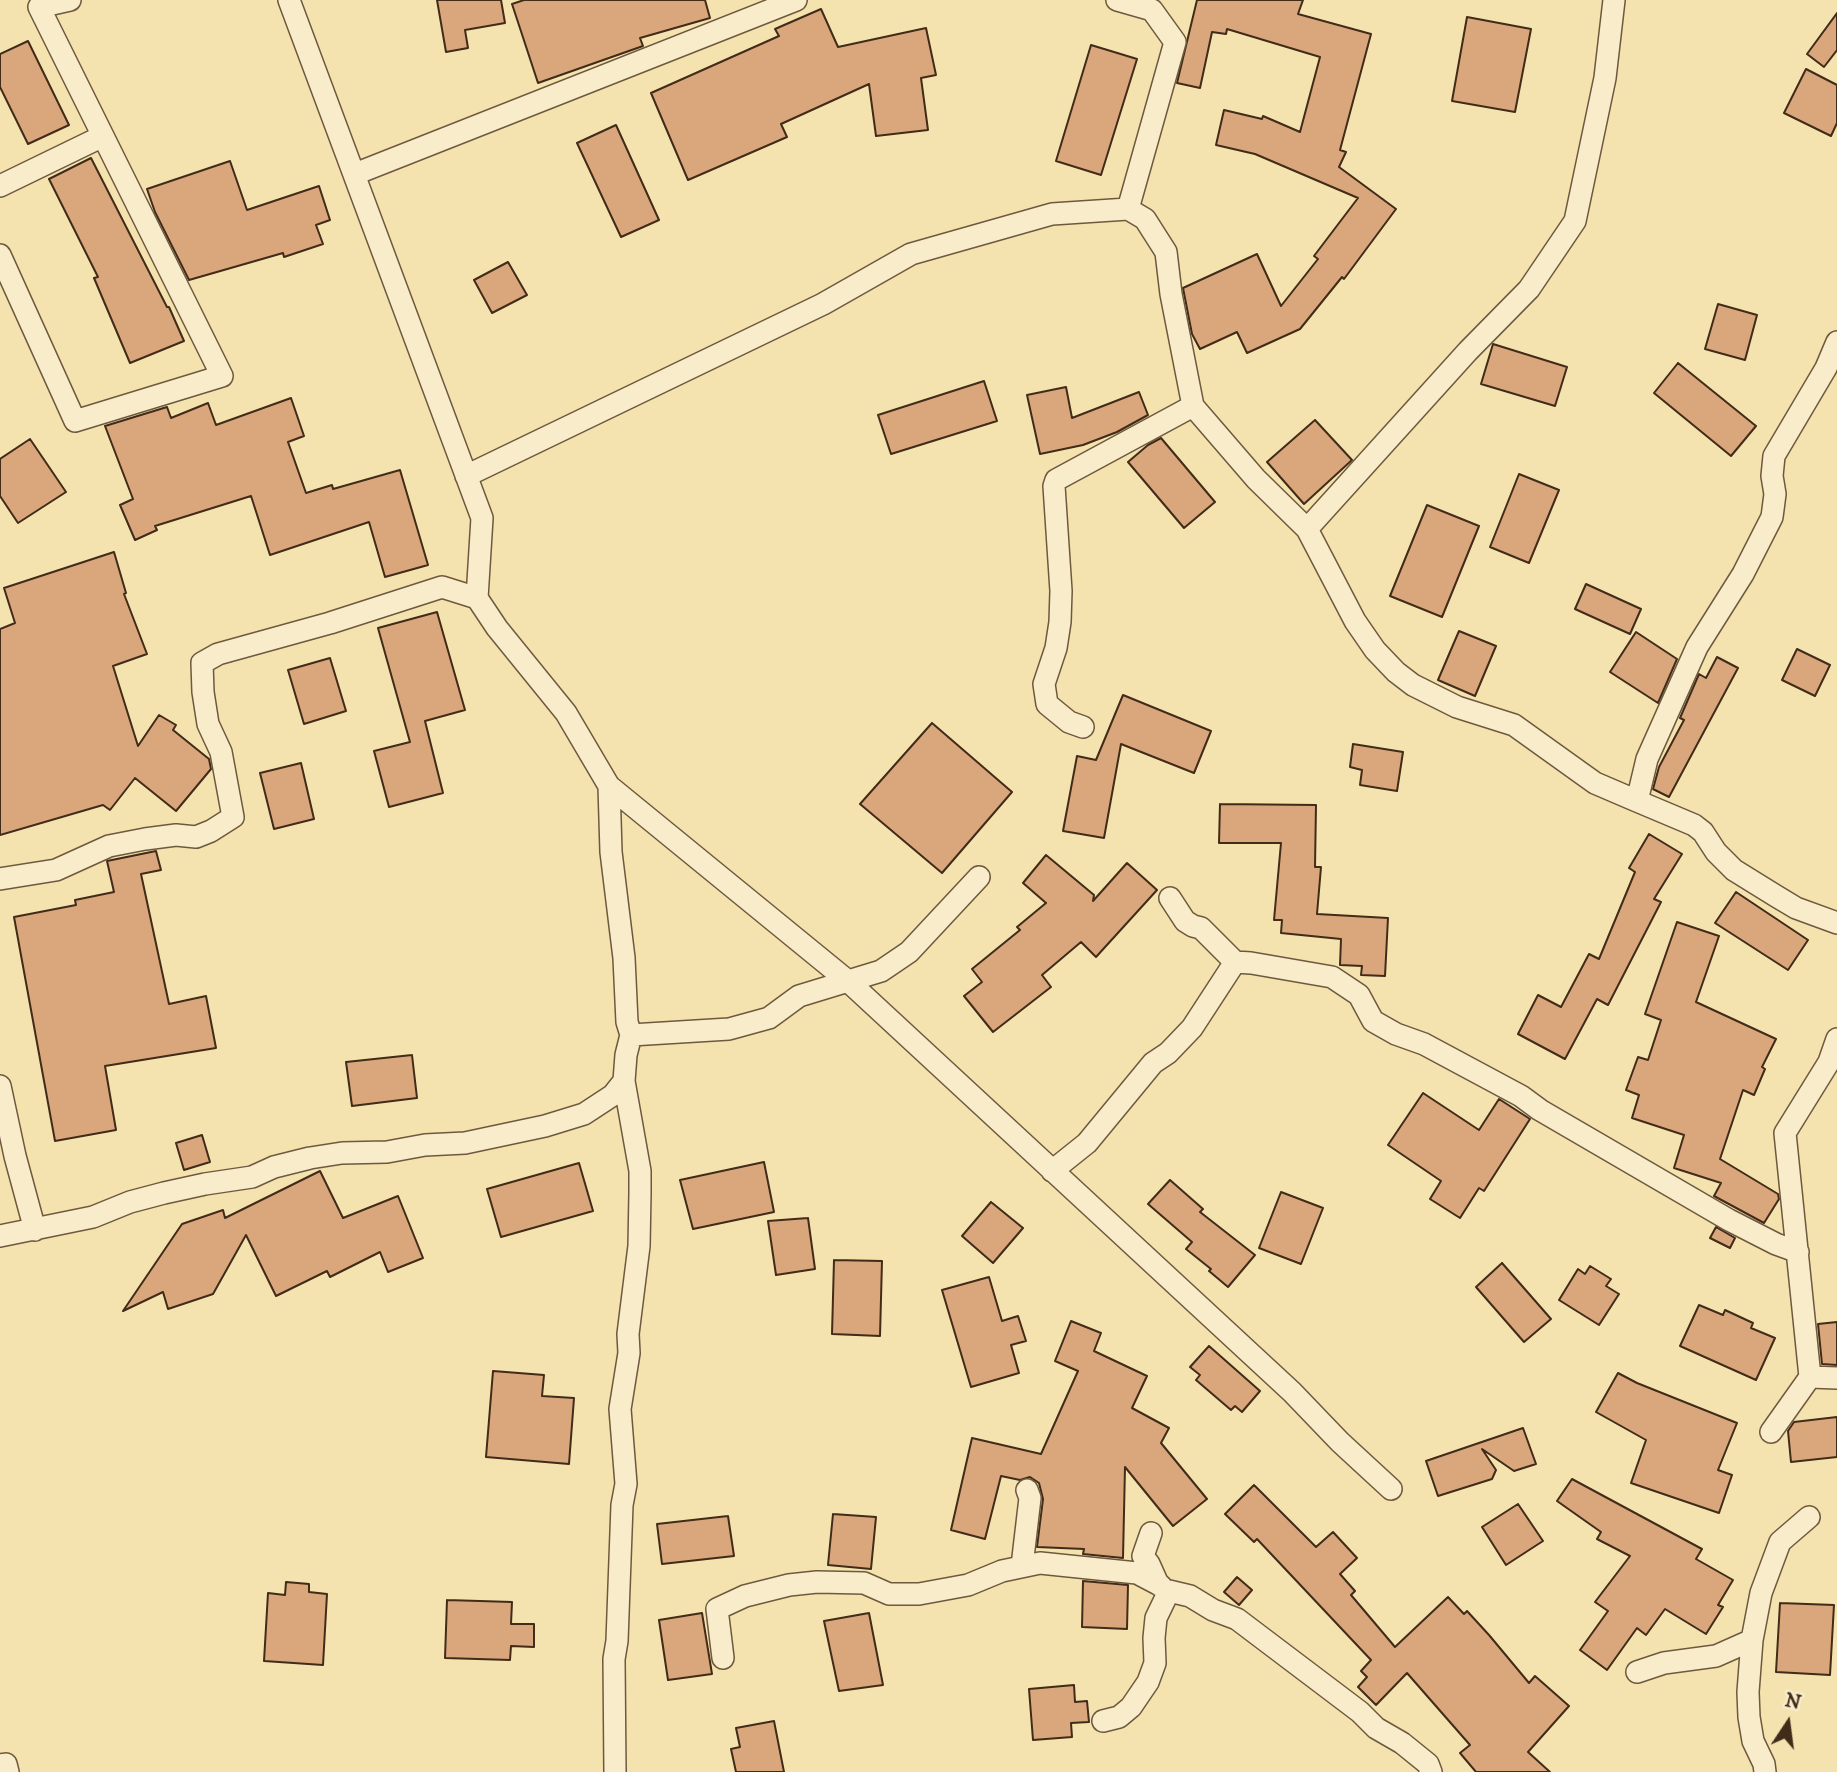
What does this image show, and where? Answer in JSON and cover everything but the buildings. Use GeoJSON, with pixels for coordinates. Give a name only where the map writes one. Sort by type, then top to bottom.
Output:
{"type":"FeatureCollection","features":[{"type":"Feature","properties":{"kind":"street"},"geometry":{"type":"LineString","coordinates":[[0,255],[75,421],[222,376],[39,7],[70,0]]}},
{"type":"Feature","properties":{"kind":"street"},"geometry":{"type":"LineString","coordinates":[[289,0],[482,518],[477,598],[497,628],[566,713],[609,786],[849,982],[1292,1392],[1340,1442],[1391,1489]]}},
{"type":"Feature","properties":{"kind":"street"},"geometry":{"type":"LineString","coordinates":[[355,174],[796,0]]}},
{"type":"Feature","properties":{"kind":"street"},"geometry":{"type":"LineString","coordinates":[[1117,0],[1152,10],[1175,42],[1128,209]]}},
{"type":"Feature","properties":{"kind":"street"},"geometry":{"type":"LineString","coordinates":[[1307,529],[1468,351],[1529,289],[1575,221],[1605,78],[1614,0]]}},
{"type":"Feature","properties":{"kind":"street"},"geometry":{"type":"LineString","coordinates":[[0,186],[103,136]]}},
{"type":"Feature","properties":{"kind":"street"},"geometry":{"type":"LineString","coordinates":[[466,476],[823,304],[911,254],[1052,214],[1128,209],[1145,219],[1166,252],[1171,294],[1193,407],[1256,479],[1307,529],[1355,621],[1375,650],[1396,672],[1413,685],[1457,707],[1514,725],[1595,783],[1694,825],[1734,870],[1796,908],[1837,923]]}},
{"type":"Feature","properties":{"kind":"street"},"geometry":{"type":"LineString","coordinates":[[1637,800],[1647,759],[1697,647],[1743,574],[1772,517],[1775,494],[1772,476],[1774,456],[1826,368],[1837,342]]}},
{"type":"Feature","properties":{"kind":"street"},"geometry":{"type":"LineString","coordinates":[[1083,727],[1069,722],[1047,704],[1044,684],[1056,648],[1060,622],[1061,591],[1054,486],[1056,480],[1193,407]]}},
{"type":"Feature","properties":{"kind":"street"},"geometry":{"type":"LineString","coordinates":[[0,879],[56,870],[109,846],[176,835],[196,837],[233,817],[221,752],[208,724],[202,663],[218,654],[330,623],[442,587],[477,598]]}},
{"type":"Feature","properties":{"kind":"street"},"geometry":{"type":"LineString","coordinates":[[609,786],[611,852],[624,958],[627,1021],[631,1035],[624,1081],[640,1171],[639,1246],[628,1334],[629,1353],[620,1409],[626,1484],[622,1505],[614,1659],[615,1772]]}},
{"type":"Feature","properties":{"kind":"street"},"geometry":{"type":"LineString","coordinates":[[631,1035],[729,1029],[769,1018],[799,996],[881,971],[909,952],[979,877]]}},
{"type":"Feature","properties":{"kind":"street"},"geometry":{"type":"LineString","coordinates":[[1170,898],[1185,921],[1201,928],[1235,962],[1332,977],[1359,995],[1373,1021],[1396,1034],[1424,1044],[1521,1096],[1540,1110],[1729,1220],[1798,1252]]}},
{"type":"Feature","properties":{"kind":"street"},"geometry":{"type":"LineString","coordinates":[[1052,1171],[1087,1143],[1153,1063],[1168,1053],[1192,1028],[1235,962]]}},
{"type":"Feature","properties":{"kind":"street"},"geometry":{"type":"LineString","coordinates":[[1771,1432],[1810,1377],[1785,1133],[1829,1062],[1837,1039]]}},
{"type":"Feature","properties":{"kind":"street"},"geometry":{"type":"LineString","coordinates":[[0,1236],[93,1217],[130,1202],[164,1193],[252,1177],[274,1167],[310,1158],[342,1153],[387,1152],[425,1144],[465,1143],[545,1126],[584,1114],[612,1095],[624,1081]]}},
{"type":"Feature","properties":{"kind":"street"},"geometry":{"type":"LineString","coordinates":[[0,1086],[35,1230]]}},
{"type":"Feature","properties":{"kind":"street"},"geometry":{"type":"LineString","coordinates":[[1810,1377],[1837,1378]]}},
{"type":"Feature","properties":{"kind":"street"},"geometry":{"type":"LineString","coordinates":[[1022,1566],[1030,1499],[1027,1490]]}},
{"type":"Feature","properties":{"kind":"street"},"geometry":{"type":"LineString","coordinates":[[1765,1772],[1753,1741],[1748,1692],[1752,1640],[1760,1592],[1780,1542],[1809,1517]]}},
{"type":"Feature","properties":{"kind":"street"},"geometry":{"type":"LineString","coordinates":[[1103,1721],[1119,1717],[1125,1712],[1148,1682],[1155,1663],[1156,1618],[1163,1588],[1143,1556],[1151,1533]]}},
{"type":"Feature","properties":{"kind":"street"},"geometry":{"type":"LineString","coordinates":[[723,1658],[717,1609],[745,1596],[789,1585],[817,1582],[864,1583],[889,1594],[919,1594],[968,1585],[1022,1566],[1040,1563],[1137,1573],[1163,1588],[1190,1596],[1213,1610],[1237,1619],[1360,1712],[1376,1728],[1402,1743],[1428,1764],[1431,1772]]}},
{"type":"Feature","properties":{"kind":"street"},"geometry":{"type":"LineString","coordinates":[[1637,1672],[1664,1663],[1716,1656],[1752,1640]]}},
{"type":"Feature","properties":{"kind":"street"},"geometry":{"type":"LineString","coordinates":[[0,1765],[6,1764],[8,1772]]}}]}
